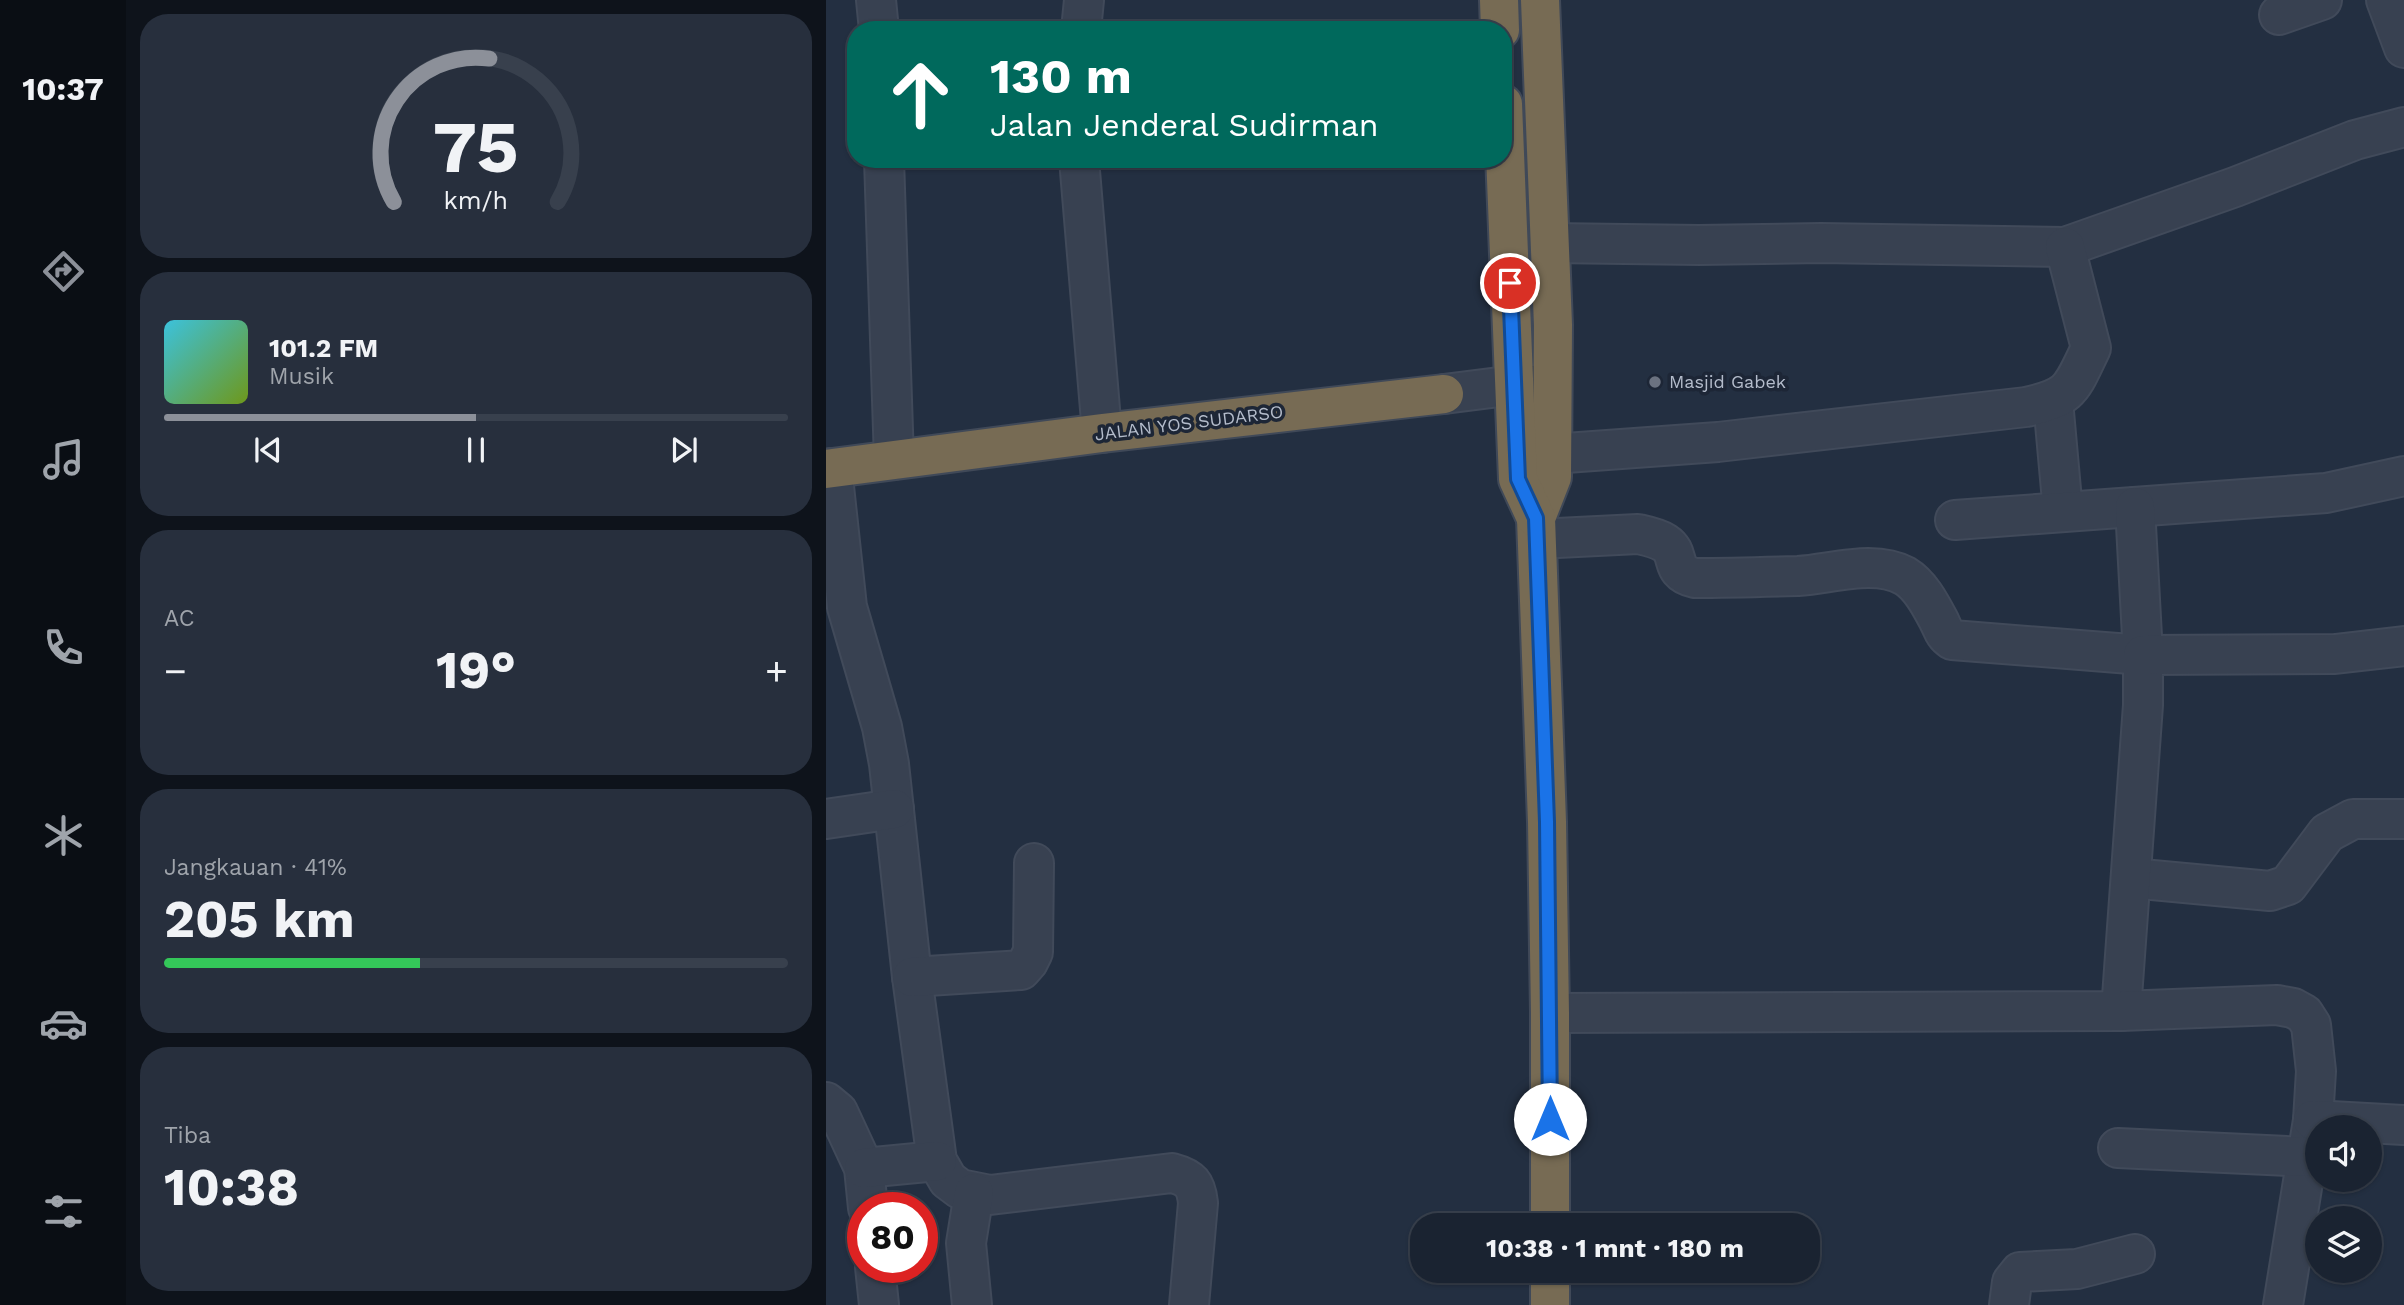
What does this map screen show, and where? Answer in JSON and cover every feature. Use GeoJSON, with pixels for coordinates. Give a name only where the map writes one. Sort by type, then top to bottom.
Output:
{"type":"FeatureCollection","features":[{"type":"Feature","properties":{"kind":"highway"},"geometry":{"type":"LineString","coordinates":[[1499,0],[1500,21]]}},
{"type":"Feature","properties":{"kind":"highway"},"geometry":{"type":"LineString","coordinates":[[1540,0],[1551,243],[1534,385],[1518,479],[1536,528],[1545,726],[1550,1213]]}},
{"type":"Feature","properties":{"kind":"highway"},"geometry":{"type":"LineString","coordinates":[[1510,168],[1534,385],[1552,454],[1552,477],[1536,528]]}},
{"type":"Feature","properties":{"kind":"highway","name":"JALAN YOS SUDARSO"},"geometry":{"type":"LineString","coordinates":[[829,469],[1101,433],[1444,394]]}},
{"type":"Feature","properties":{"kind":"highway"},"geometry":{"type":"LineString","coordinates":[[1550,1283],[1550,1305]]}},
{"type":"Feature","properties":{"kind":"street"},"geometry":{"type":"LineString","coordinates":[[876,0],[877,21]]}},
{"type":"Feature","properties":{"kind":"street"},"geometry":{"type":"LineString","coordinates":[[1082,21],[1084,0]]}},
{"type":"Feature","properties":{"kind":"street"},"geometry":{"type":"LineString","coordinates":[[2279,15],[2322,0]]}},
{"type":"Feature","properties":{"kind":"street"},"geometry":{"type":"LineString","coordinates":[[2386,0],[2404,48]]}},
{"type":"Feature","properties":{"kind":"street"},"geometry":{"type":"LineString","coordinates":[[1551,243],[1821,243],[2065,247],[2235,187],[2355,140],[2404,127]]}},
{"type":"Feature","properties":{"kind":"street"},"geometry":{"type":"LineString","coordinates":[[884,168],[894,460]]}},
{"type":"Feature","properties":{"kind":"street"},"geometry":{"type":"LineString","coordinates":[[1080,168],[1101,433]]}},
{"type":"Feature","properties":{"kind":"street"},"geometry":{"type":"LineString","coordinates":[[1552,454],[1730,440],[2026,407],[2053,401],[2072,387],[2091,348],[2065,247]]}},
{"type":"Feature","properties":{"kind":"street","name":"JALAN YOS SUDARSO"},"geometry":{"type":"LineString","coordinates":[[1444,394],[1534,385]]}},
{"type":"Feature","properties":{"kind":"street"},"geometry":{"type":"LineString","coordinates":[[2053,401],[2063,512]]}},
{"type":"Feature","properties":{"kind":"street"},"geometry":{"type":"LineString","coordinates":[[829,469],[847,607],[883,727],[912,978],[937,1161],[948,1180],[960,1189],[990,1195],[1172,1173],[1187,1177],[1196,1188],[1198,1203],[1189,1305]]}},
{"type":"Feature","properties":{"kind":"street"},"geometry":{"type":"LineString","coordinates":[[1955,520],[2326,493],[2404,476]]}},
{"type":"Feature","properties":{"kind":"street"},"geometry":{"type":"LineString","coordinates":[[2121,1011],[2143,705],[2135,507]]}},
{"type":"Feature","properties":{"kind":"street"},"geometry":{"type":"LineString","coordinates":[[1536,528],[1652,537],[1670,548],[1682,575],[1695,579],[1889,570],[1906,577],[1916,585],[1940,621],[1944,636],[1952,640],[2143,655],[2335,654],[2404,646]]}},
{"type":"Feature","properties":{"kind":"street"},"geometry":{"type":"LineString","coordinates":[[826,819],[894,808]]}},
{"type":"Feature","properties":{"kind":"street"},"geometry":{"type":"LineString","coordinates":[[2131,878],[2270,891],[2288,885],[2326,833],[2353,819],[2404,819]]}},
{"type":"Feature","properties":{"kind":"street"},"geometry":{"type":"LineString","coordinates":[[912,978],[1021,970],[1033,952],[1034,863]]}},
{"type":"Feature","properties":{"kind":"street"},"geometry":{"type":"LineString","coordinates":[[1550,1013],[2121,1011],[2277,1005],[2293,1008],[2304,1014],[2311,1025],[2316,1071],[2313,1115]]}},
{"type":"Feature","properties":{"kind":"street"},"geometry":{"type":"LineString","coordinates":[[826,1102],[838,1112],[863,1168],[866,1192]]}},
{"type":"Feature","properties":{"kind":"street"},"geometry":{"type":"LineString","coordinates":[[2382,1124],[2404,1125]]}},
{"type":"Feature","properties":{"kind":"street"},"geometry":{"type":"LineString","coordinates":[[2118,1148],[2305,1157]]}},
{"type":"Feature","properties":{"kind":"street"},"geometry":{"type":"LineString","coordinates":[[863,1168],[937,1161]]}},
{"type":"Feature","properties":{"kind":"street"},"geometry":{"type":"LineString","coordinates":[[2283,1305],[2305,1169]]}},
{"type":"Feature","properties":{"kind":"street"},"geometry":{"type":"LineString","coordinates":[[972,1305],[966,1243],[974,1193]]}},
{"type":"Feature","properties":{"kind":"street"},"geometry":{"type":"LineString","coordinates":[[2009,1305],[2012,1282],[2020,1272],[2077,1269],[2135,1254]]}},
{"type":"Feature","properties":{"kind":"street"},"geometry":{"type":"LineString","coordinates":[[877,1283],[879,1305]]}},
{"type":"Feature","properties":{"kind":"place","name":"Masjid Gabek"},"geometry":{"type":"Point","coordinates":[1655,382]}},
{"type":"Feature","properties":{"kind":"route"},"geometry":{"type":"LineString","coordinates":[[1510,283],[1518,479],[1536,518],[1547,822],[1550,1119]]}}]}
